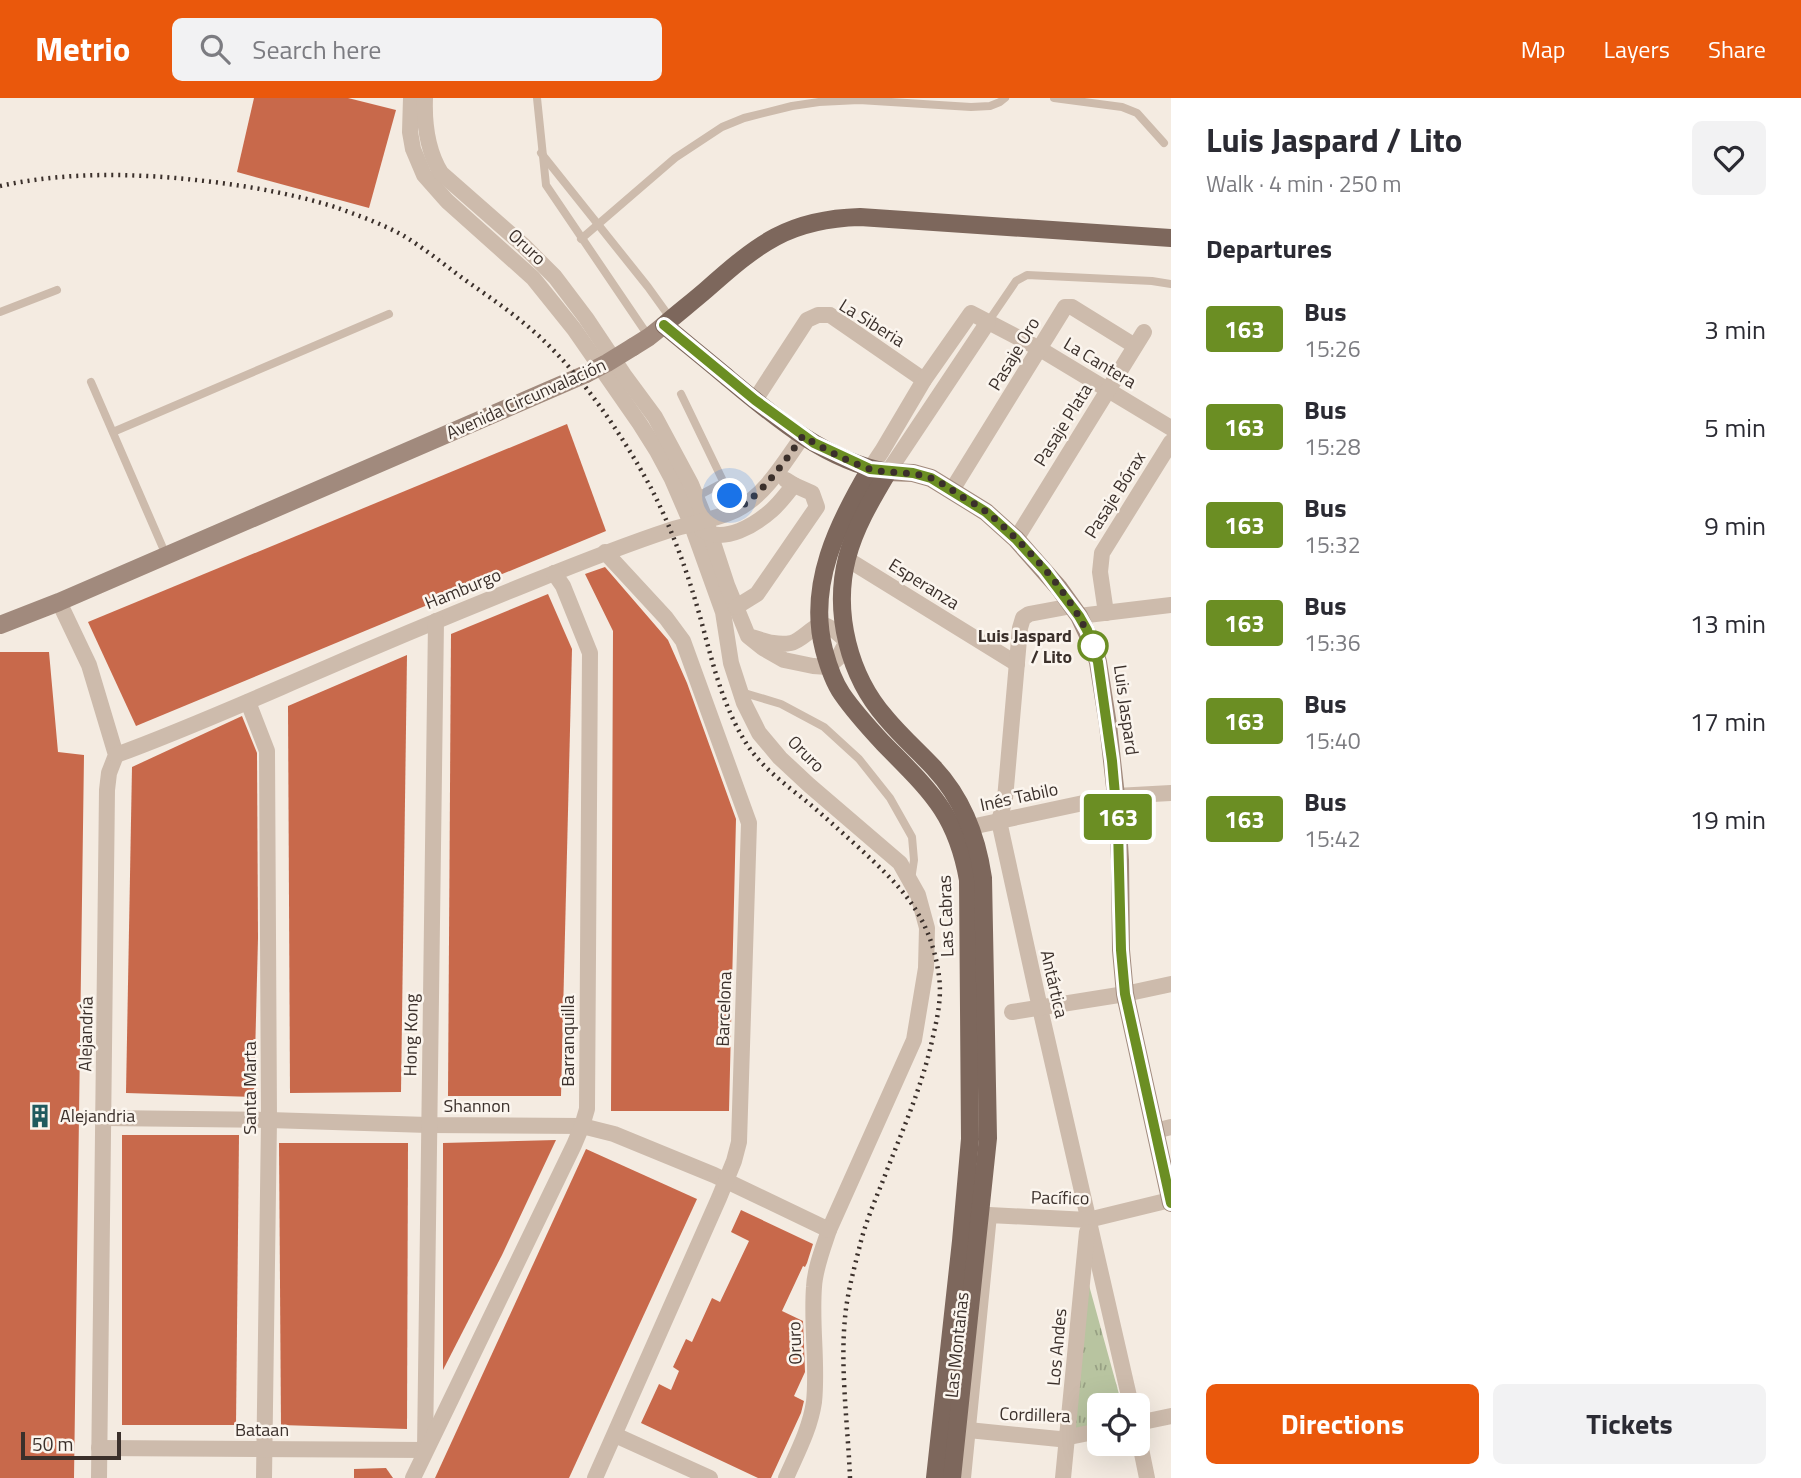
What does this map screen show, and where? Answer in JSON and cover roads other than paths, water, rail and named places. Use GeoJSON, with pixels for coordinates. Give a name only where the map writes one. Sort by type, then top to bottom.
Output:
{"type":"FeatureCollection","features":[{"type":"Feature","properties":{"kind":"main road","name":"Avenida Circunvalación"},"geometry":{"type":"LineString","coordinates":[[667,322],[739,261],[766,242],[797,227],[828,219],[860,217],[1171,238]]}},
{"type":"Feature","properties":{"kind":"main road","name":"Luis Jaspard"},"geometry":{"type":"LineString","coordinates":[[667,322],[755,400],[803,436],[826,450],[870,469],[888,472]]}},
{"type":"Feature","properties":{"kind":"main road","name":"Las Cabras"},"geometry":{"type":"LineString","coordinates":[[870,469],[844,516],[823,574],[818,625],[828,667],[842,694],[881,741],[919,779],[948,817],[961,847],[968,880],[970,1139],[934,1478]]}},
{"type":"Feature","properties":{"kind":"main road"},"geometry":{"type":"LineString","coordinates":[[888,472],[863,517],[847,559],[842,592],[846,641],[858,674],[875,704],[946,783],[960,804],[971,827],[984,878],[988,1138],[953,1478]]}},
{"type":"Feature","properties":{"kind":"street","name":"Oruro"},"geometry":{"type":"LineString","coordinates":[[411,98],[410,132],[413,149],[424,175],[447,201],[533,278],[551,299],[640,424],[703,527]]}},
{"type":"Feature","properties":{"kind":"street","name":"Oruro"},"geometry":{"type":"LineString","coordinates":[[425,98],[428,140],[441,173],[555,277],[655,417],[678,458],[696,497],[723,612],[731,663],[744,704],[759,733],[780,758],[900,863],[918,895],[927,928],[926,968],[914,1040],[829,1230],[814,1284],[814,1402],[809,1425],[786,1478]]}},
{"type":"Feature","properties":{"kind":"street","name":"Pasaje Oro"},"geometry":{"type":"LineString","coordinates":[[952,490],[1063,309],[1070,306],[1139,339]]}},
{"type":"Feature","properties":{"kind":"street","name":"La Cantera"},"geometry":{"type":"LineString","coordinates":[[971,313],[1040,349],[1171,428]]}},
{"type":"Feature","properties":{"kind":"street","name":"Las Cabras"},"geometry":{"type":"LineString","coordinates":[[870,469],[924,380],[971,313]]}},
{"type":"Feature","properties":{"kind":"street","name":"La Siberia"},"geometry":{"type":"LineString","coordinates":[[755,400],[807,320],[818,315],[830,315],[924,380]]}},
{"type":"Feature","properties":{"kind":"street","name":"Avenida Circunvalación"},"geometry":{"type":"LineString","coordinates":[[0,625],[586,374],[649,337],[667,322]]}},
{"type":"Feature","properties":{"kind":"street"},"geometry":{"type":"LineString","coordinates":[[888,472],[988,322]]}},
{"type":"Feature","properties":{"kind":"street","name":"Pasaje Plata"},"geometry":{"type":"LineString","coordinates":[[1016,539],[1139,339]]}},
{"type":"Feature","properties":{"kind":"street","name":"Hamburgo"},"geometry":{"type":"LineString","coordinates":[[116,755],[605,552],[703,527],[737,510],[755,497],[775,475],[803,436]]}},
{"type":"Feature","properties":{"kind":"street","name":"Pasaje Bórax"},"geometry":{"type":"LineString","coordinates":[[1106,613],[1100,572],[1102,553],[1171,442]]}},
{"type":"Feature","properties":{"kind":"street","name":"Luis Jaspard"},"geometry":{"type":"LineString","coordinates":[[888,472],[913,473],[931,478],[986,512],[1016,539],[1045,571],[1087,630],[1098,662],[1116,796],[1125,994],[1163,1129],[1171,1201]]}},
{"type":"Feature","properties":{"kind":"street"},"geometry":{"type":"LineString","coordinates":[[736,607],[757,594],[817,507],[812,493],[775,475]]}},
{"type":"Feature","properties":{"kind":"street"},"geometry":{"type":"LineString","coordinates":[[703,527],[730,534],[773,509],[794,485]]}},
{"type":"Feature","properties":{"kind":"street"},"geometry":{"type":"LineString","coordinates":[[703,527],[748,636],[763,648],[784,660],[828,667],[838,657],[846,641],[825,625],[818,625],[793,643],[769,643],[748,636]]}},
{"type":"Feature","properties":{"kind":"street","name":"Barcelona"},"geometry":{"type":"LineString","coordinates":[[595,1478],[726,1181],[739,1142],[749,823],[683,641],[666,618],[605,552]]}},
{"type":"Feature","properties":{"kind":"street","name":"Esperanza"},"geometry":{"type":"LineString","coordinates":[[847,559],[1017,664]]}},
{"type":"Feature","properties":{"kind":"street","name":"Barranquilla"},"geometry":{"type":"LineString","coordinates":[[413,1478],[582,1126],[587,1109],[590,653],[563,586],[554,573]]}},
{"type":"Feature","properties":{"kind":"street"},"geometry":{"type":"LineString","coordinates":[[59,602],[89,665],[116,755]]}},
{"type":"Feature","properties":{"kind":"street"},"geometry":{"type":"LineString","coordinates":[[1075,611],[1106,613],[1171,606]]}},
{"type":"Feature","properties":{"kind":"street","name":"Antártica"},"geometry":{"type":"LineString","coordinates":[[1075,611],[1029,614],[1023,618],[1005,799],[999,821],[1128,1393]]}},
{"type":"Feature","properties":{"kind":"street","name":"Hong Kong"},"geometry":{"type":"LineString","coordinates":[[425,1450],[436,621]]}},
{"type":"Feature","properties":{"kind":"street","name":"Santa Marta"},"geometry":{"type":"LineString","coordinates":[[248,702],[267,751],[269,1119],[264,1478]]}},
{"type":"Feature","properties":{"kind":"street","name":"Alejandría"},"geometry":{"type":"LineString","coordinates":[[99,1478],[107,790],[108,773],[116,755]]}},
{"type":"Feature","properties":{"kind":"street","name":"Inés Tabilo"},"geometry":{"type":"LineString","coordinates":[[971,827],[1116,796],[1171,793]]}},
{"type":"Feature","properties":{"kind":"street"},"geometry":{"type":"LineString","coordinates":[[1012,1012],[1171,984]]}},
{"type":"Feature","properties":{"kind":"street","name":"Shannon"},"geometry":{"type":"LineString","coordinates":[[104,1118],[582,1126],[614,1134],[726,1181],[829,1230]]}},
{"type":"Feature","properties":{"kind":"street","name":"Pacífico"},"geometry":{"type":"LineString","coordinates":[[989,1215],[1088,1220],[1171,1201]]}},
{"type":"Feature","properties":{"kind":"street","name":"Las Montañas"},"geometry":{"type":"LineString","coordinates":[[963,1478],[989,1215]]}},
{"type":"Feature","properties":{"kind":"street","name":"Los Andes"},"geometry":{"type":"LineString","coordinates":[[1063,1478],[1088,1220]]}},
{"type":"Feature","properties":{"kind":"street"},"geometry":{"type":"LineString","coordinates":[[1150,1420],[1171,1416]]}},
{"type":"Feature","properties":{"kind":"street","name":"Cordillera"},"geometry":{"type":"LineString","coordinates":[[968,1430],[1059,1439],[1087,1434]]}},
{"type":"Feature","properties":{"kind":"street"},"geometry":{"type":"LineString","coordinates":[[615,1435],[710,1478]]}},
{"type":"Feature","properties":{"kind":"street","name":"Bataan"},"geometry":{"type":"LineString","coordinates":[[99,1448],[425,1450]]}},
{"type":"Feature","properties":{"kind":"street"},"geometry":{"type":"LineString","coordinates":[[1142,1456],[1147,1478]]}},
{"type":"Feature","properties":{"kind":"lane"},"geometry":{"type":"LineString","coordinates":[[537,98],[546,185],[649,337]]}},
{"type":"Feature","properties":{"kind":"lane"},"geometry":{"type":"LineString","coordinates":[[582,239],[675,158],[722,127],[744,118],[819,102],[859,100],[971,107],[990,106],[1005,98]]}},
{"type":"Feature","properties":{"kind":"lane"},"geometry":{"type":"LineString","coordinates":[[1054,98],[1122,107],[1137,113],[1164,143]]}},
{"type":"Feature","properties":{"kind":"lane"},"geometry":{"type":"LineString","coordinates":[[541,153],[598,225],[667,322]]}},
{"type":"Feature","properties":{"kind":"lane"},"geometry":{"type":"LineString","coordinates":[[988,322],[1016,281],[1027,275],[1171,284]]}},
{"type":"Feature","properties":{"kind":"lane"},"geometry":{"type":"LineString","coordinates":[[0,312],[57,290]]}},
{"type":"Feature","properties":{"kind":"lane"},"geometry":{"type":"LineString","coordinates":[[113,432],[389,314]]}},
{"type":"Feature","properties":{"kind":"lane"},"geometry":{"type":"LineString","coordinates":[[91,382],[166,555]]}},
{"type":"Feature","properties":{"kind":"lane"},"geometry":{"type":"LineString","coordinates":[[681,394],[737,510]]}},
{"type":"Feature","properties":{"kind":"lane"},"geometry":{"type":"LineString","coordinates":[[696,497],[724,482]]}},
{"type":"Feature","properties":{"kind":"lane"},"geometry":{"type":"LineString","coordinates":[[741,692],[781,704],[824,727],[859,759],[890,798],[912,837],[914,860],[911,880]]}},
{"type":"Feature","properties":{"kind":"railway"},"geometry":{"type":"LineString","coordinates":[[0,186],[73,176],[172,178],[231,184],[284,194],[335,207],[370,220],[420,246],[531,329],[572,370],[615,428],[651,488],[669,526],[689,580],[721,689],[746,743],[766,767],[856,845],[899,888],[920,918],[935,954],[940,984],[936,1025],[910,1113],[864,1229],[847,1300],[843,1357],[850,1478]]}},
{"type":"Feature","properties":{"kind":"place","name":"Luis Jaspard / Lito"},"geometry":{"type":"Point","coordinates":[1093,646]}},
{"type":"Feature","properties":{"kind":"place","name":"Alejandria"},"geometry":{"type":"Point","coordinates":[40,1116]}}]}
